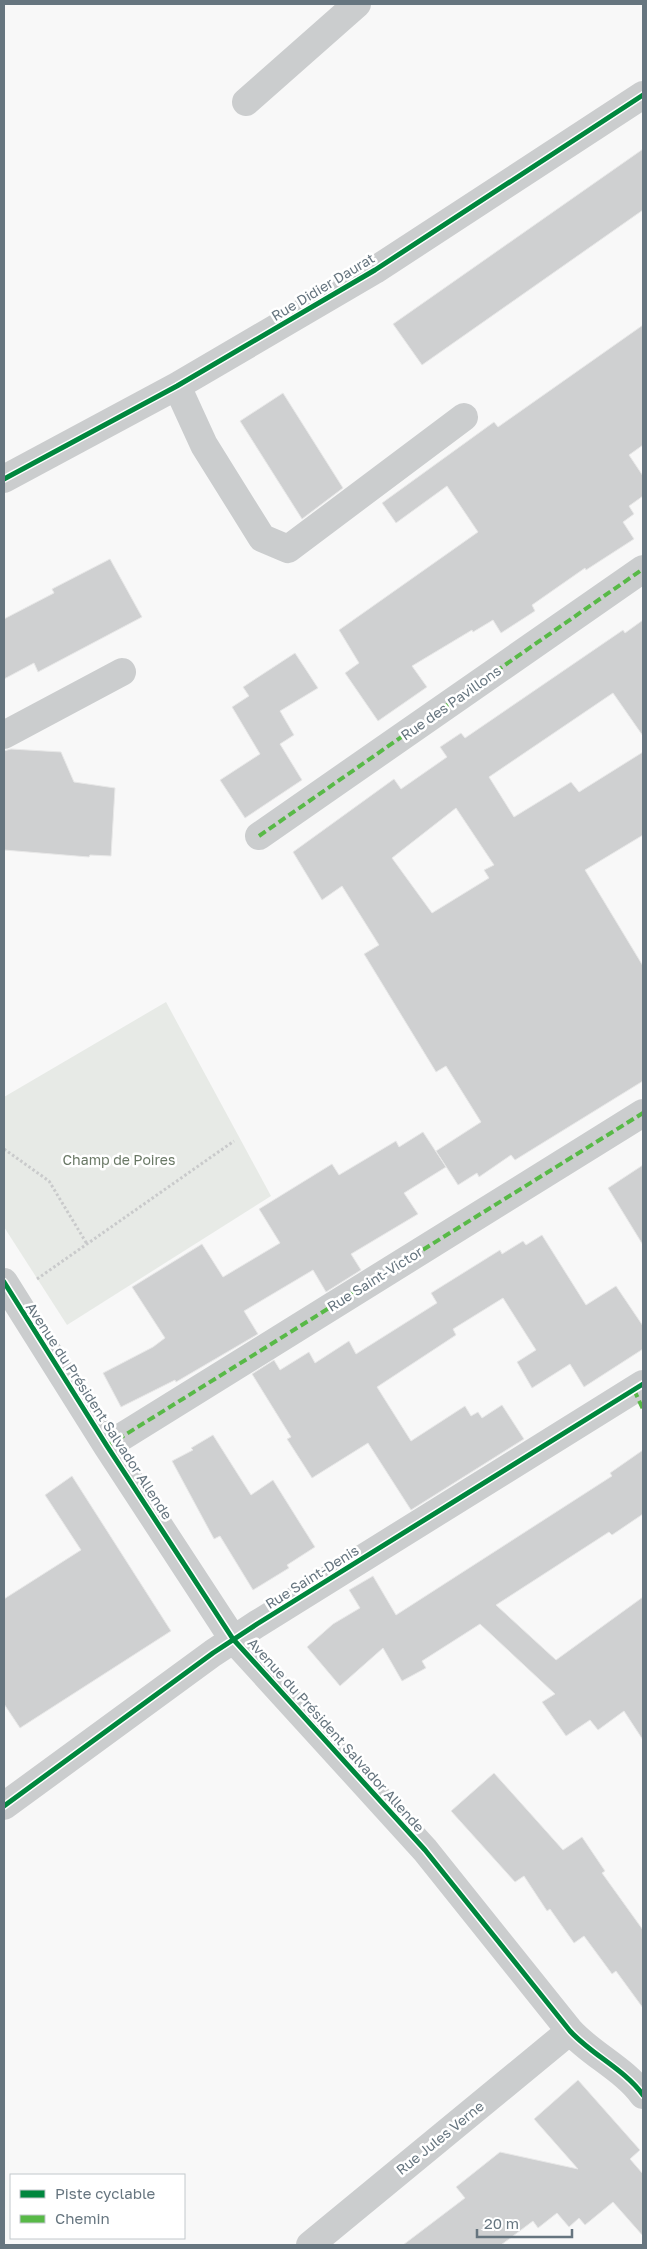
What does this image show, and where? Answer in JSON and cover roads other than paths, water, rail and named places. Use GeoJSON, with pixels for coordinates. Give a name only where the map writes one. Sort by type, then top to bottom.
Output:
{"type":"FeatureCollection","features":[{"type":"Feature","properties":{"kind":"street"},"geometry":{"type":"LineString","coordinates":[[246,102],[357,4]]}},
{"type":"Feature","properties":{"kind":"street","name":"Rue Didier Daurat"},"geometry":{"type":"LineString","coordinates":[[4,479],[177,386],[375,270],[643,95]]}},
{"type":"Feature","properties":{"kind":"street"},"geometry":{"type":"LineString","coordinates":[[177,386],[204,445],[262,538],[288,549],[464,417]]}},
{"type":"Feature","properties":{"kind":"street","name":"Rue des Pavillons"},"geometry":{"type":"LineString","coordinates":[[259,836],[643,569]]}},
{"type":"Feature","properties":{"kind":"street"},"geometry":{"type":"LineString","coordinates":[[4,735],[122,672]]}},
{"type":"Feature","properties":{"kind":"street","name":"Rue Saint-Victor"},"geometry":{"type":"LineString","coordinates":[[107,1446],[643,1112]]}},
{"type":"Feature","properties":{"kind":"street","name":"Avenue du Président Salvador Allende"},"geometry":{"type":"LineString","coordinates":[[8,1290],[233,1639],[425,1850],[570,2031],[586,2047],[635,2084],[643,2095]]}},
{"type":"Feature","properties":{"kind":"street","name":"Rue Saint-Denis"},"geometry":{"type":"LineString","coordinates":[[4,1806],[233,1639],[640,1394]]}},
{"type":"Feature","properties":{"kind":"street","name":"Rue Jules Verne"},"geometry":{"type":"LineString","coordinates":[[310,2245],[570,2031]]}},
{"type":"Feature","properties":{"kind":"park label","name":"Champ de Poires"},"geometry":{"type":"Point","coordinates":[119,1160]}}]}
